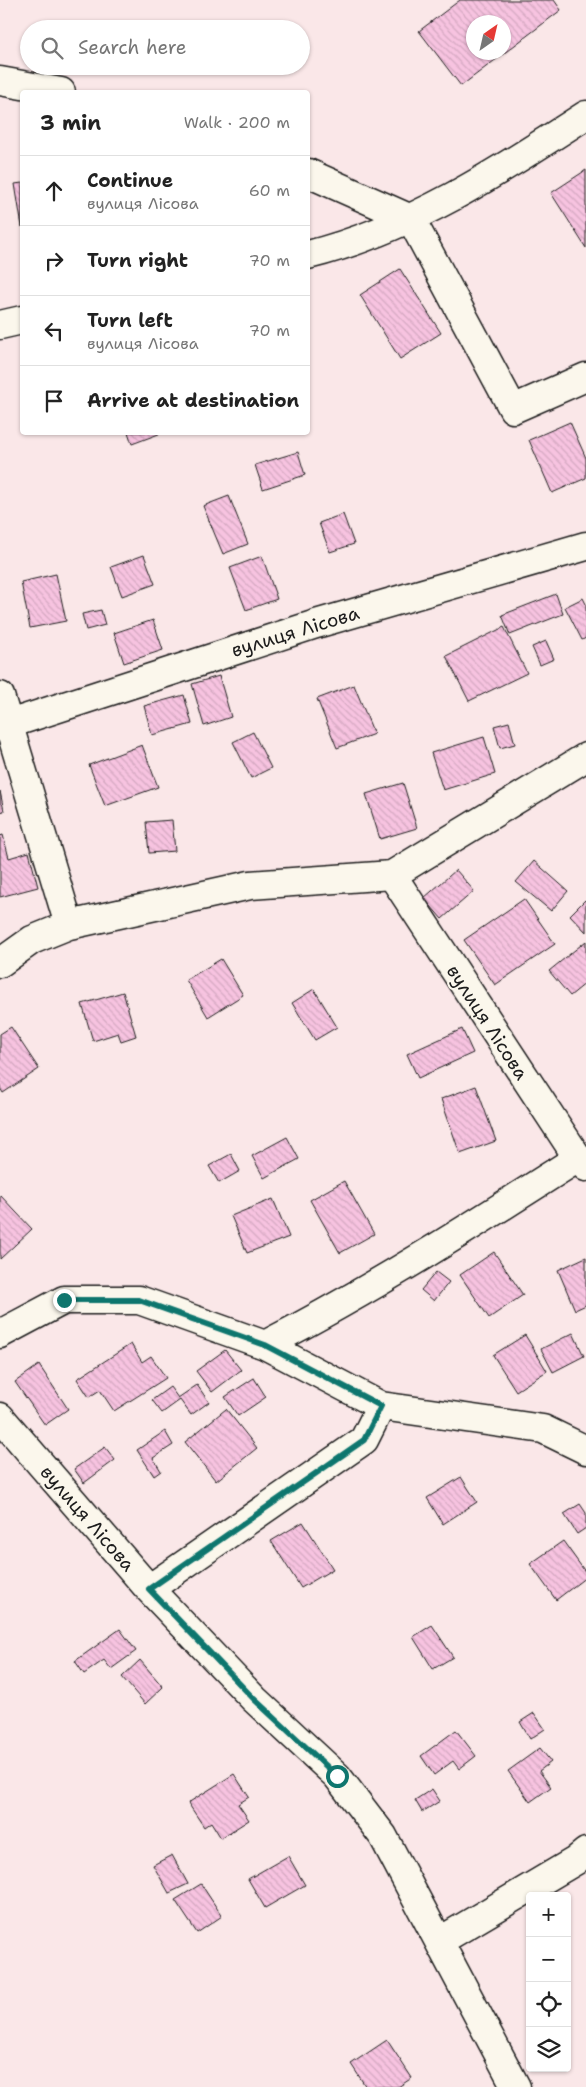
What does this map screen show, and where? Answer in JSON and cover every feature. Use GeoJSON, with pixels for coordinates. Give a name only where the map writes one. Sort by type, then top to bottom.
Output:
{"type":"FeatureCollection","features":[{"type":"Feature","properties":{"kind":"street"},"geometry":{"type":"LineString","coordinates":[[0,81],[50,90]]}},
{"type":"Feature","properties":{"kind":"street"},"geometry":{"type":"LineString","coordinates":[[310,254],[335,248],[411,219],[583,124]]}},
{"type":"Feature","properties":{"kind":"street"},"geometry":{"type":"LineString","coordinates":[[310,173],[411,219],[513,409],[586,377]]}},
{"type":"Feature","properties":{"kind":"street"},"geometry":{"type":"LineString","coordinates":[[0,325],[20,320]]}},
{"type":"Feature","properties":{"kind":"street","name":"вулиця Лісова"},"geometry":{"type":"LineString","coordinates":[[4,726],[316,624],[586,546]]}},
{"type":"Feature","properties":{"kind":"street"},"geometry":{"type":"LineString","coordinates":[[0,696],[4,726],[69,925]]}},
{"type":"Feature","properties":{"kind":"street"},"geometry":{"type":"LineString","coordinates":[[0,963],[32,940],[69,925],[250,885],[392,875],[586,757]]}},
{"type":"Feature","properties":{"kind":"street","name":"вулиця Лісова"},"geometry":{"type":"LineString","coordinates":[[392,875],[582,1162]]}},
{"type":"Feature","properties":{"kind":"street"},"geometry":{"type":"LineString","coordinates":[[265,1345],[339,1307],[582,1162]]}},
{"type":"Feature","properties":{"kind":"street"},"geometry":{"type":"LineString","coordinates":[[0,1334],[64,1300],[139,1300],[265,1345],[381,1406],[543,1429],[586,1450]]}},
{"type":"Feature","properties":{"kind":"street"},"geometry":{"type":"LineString","coordinates":[[149,1589],[364,1440],[381,1406]]}},
{"type":"Feature","properties":{"kind":"street","name":"вулиця Лісова"},"geometry":{"type":"LineString","coordinates":[[0,1417],[149,1589],[254,1699],[337,1776],[383,1836],[516,2087]]}},
{"type":"Feature","properties":{"kind":"street"},"geometry":{"type":"LineString","coordinates":[[440,1941],[586,1852]]}},
{"type":"Feature","properties":{"kind":"building"},"geometry":{"type":"Polygon","coordinates":[[[460,0],[554,0],[561,10],[511,48],[511,15],[466,15],[466,60],[495,60],[461,86],[419,31],[460,0]]]}},
{"type":"Feature","properties":{"kind":"building"},"geometry":{"type":"Polygon","coordinates":[[[586,170],[586,248],[551,193],[586,170]]]}},
{"type":"Feature","properties":{"kind":"building"},"geometry":{"type":"Polygon","coordinates":[[[20,183],[20,215],[15,184],[20,183]]]}},
{"type":"Feature","properties":{"kind":"building"},"geometry":{"type":"Polygon","coordinates":[[[400,269],[441,333],[400,359],[360,295],[400,269]]]}},
{"type":"Feature","properties":{"kind":"building"},"geometry":{"type":"Polygon","coordinates":[[[570,422],[586,458],[586,478],[552,493],[529,440],[570,422]]]}},
{"type":"Feature","properties":{"kind":"building"},"geometry":{"type":"Polygon","coordinates":[[[129,435],[156,435],[132,444],[129,435]]]}},
{"type":"Feature","properties":{"kind":"building"},"geometry":{"type":"Polygon","coordinates":[[[298,452],[305,475],[263,489],[255,465],[298,452]]]}},
{"type":"Feature","properties":{"kind":"building"},"geometry":{"type":"Polygon","coordinates":[[[229,496],[248,544],[223,554],[203,506],[229,496]]]}},
{"type":"Feature","properties":{"kind":"building"},"geometry":{"type":"Polygon","coordinates":[[[343,514],[354,544],[330,552],[319,523],[343,514]]]}},
{"type":"Feature","properties":{"kind":"building"},"geometry":{"type":"Polygon","coordinates":[[[144,555],[155,584],[122,596],[111,567],[144,555]]]}},
{"type":"Feature","properties":{"kind":"building"},"geometry":{"type":"Polygon","coordinates":[[[262,556],[277,599],[246,610],[230,568],[262,556]]]}},
{"type":"Feature","properties":{"kind":"building"},"geometry":{"type":"Polygon","coordinates":[[[56,574],[66,621],[30,628],[21,582],[56,574]]]}},
{"type":"Feature","properties":{"kind":"building"},"geometry":{"type":"Polygon","coordinates":[[[556,594],[563,614],[510,635],[502,615],[556,594]]]}},
{"type":"Feature","properties":{"kind":"building"},"geometry":{"type":"Polygon","coordinates":[[[583,598],[586,604],[586,638],[582,640],[565,607],[583,598]]]}},
{"type":"Feature","properties":{"kind":"building"},"geometry":{"type":"Polygon","coordinates":[[[101,610],[105,625],[86,630],[82,614],[101,610]]]}},
{"type":"Feature","properties":{"kind":"building"},"geometry":{"type":"Polygon","coordinates":[[[153,620],[163,650],[124,663],[114,633],[153,620]]]}},
{"type":"Feature","properties":{"kind":"building"},"geometry":{"type":"Polygon","coordinates":[[[504,627],[527,673],[469,701],[446,656],[504,627]]]}},
{"type":"Feature","properties":{"kind":"building"},"geometry":{"type":"Polygon","coordinates":[[[546,641],[554,659],[540,665],[532,647],[546,641]]]}},
{"type":"Feature","properties":{"kind":"building"},"geometry":{"type":"Polygon","coordinates":[[[219,676],[231,717],[204,726],[192,684],[219,676]]]}},
{"type":"Feature","properties":{"kind":"building"},"geometry":{"type":"Polygon","coordinates":[[[354,685],[374,734],[337,748],[317,699],[354,685]]]}},
{"type":"Feature","properties":{"kind":"building"},"geometry":{"type":"Polygon","coordinates":[[[184,695],[192,724],[152,735],[144,706],[184,695]]]}},
{"type":"Feature","properties":{"kind":"building"},"geometry":{"type":"Polygon","coordinates":[[[509,722],[515,744],[500,748],[494,726],[509,722]]]}},
{"type":"Feature","properties":{"kind":"building"},"geometry":{"type":"Polygon","coordinates":[[[253,732],[271,768],[251,778],[233,742],[253,732]]]}},
{"type":"Feature","properties":{"kind":"building"},"geometry":{"type":"Polygon","coordinates":[[[484,737],[495,774],[443,790],[431,753],[484,737]]]}},
{"type":"Feature","properties":{"kind":"building"},"geometry":{"type":"Polygon","coordinates":[[[142,745],[158,787],[105,806],[89,765],[142,745]]]}},
{"type":"Feature","properties":{"kind":"building"},"geometry":{"type":"Polygon","coordinates":[[[403,783],[417,828],[380,839],[366,794],[403,783]]]}},
{"type":"Feature","properties":{"kind":"building"},"geometry":{"type":"Polygon","coordinates":[[[0,791],[4,811],[0,812],[0,791]]]}},
{"type":"Feature","properties":{"kind":"building"},"geometry":{"type":"Polygon","coordinates":[[[172,820],[175,851],[149,853],[146,822],[172,820]]]}},
{"type":"Feature","properties":{"kind":"building"},"geometry":{"type":"Polygon","coordinates":[[[3,835],[9,858],[29,852],[38,887],[0,897],[0,836],[3,835]]]}},
{"type":"Feature","properties":{"kind":"building"},"geometry":{"type":"Polygon","coordinates":[[[534,861],[568,891],[551,911],[516,882],[534,861]]]}},
{"type":"Feature","properties":{"kind":"building"},"geometry":{"type":"Polygon","coordinates":[[[456,870],[474,891],[442,919],[424,898],[456,870]]]}},
{"type":"Feature","properties":{"kind":"building"},"geometry":{"type":"Polygon","coordinates":[[[524,899],[555,944],[495,985],[464,940],[524,899]]]}},
{"type":"Feature","properties":{"kind":"building"},"geometry":{"type":"Polygon","coordinates":[[[586,901],[586,932],[570,915],[586,901]]]}},
{"type":"Feature","properties":{"kind":"building"},"geometry":{"type":"Polygon","coordinates":[[[586,941],[586,983],[570,996],[549,971],[586,941]]]}},
{"type":"Feature","properties":{"kind":"building"},"geometry":{"type":"Polygon","coordinates":[[[221,959],[243,995],[208,1017],[186,980],[221,959]]]}},
{"type":"Feature","properties":{"kind":"building"},"geometry":{"type":"Polygon","coordinates":[[[314,989],[337,1027],[315,1040],[292,1003],[314,989]]]}},
{"type":"Feature","properties":{"kind":"building"},"geometry":{"type":"Polygon","coordinates":[[[123,992],[136,1036],[121,1041],[118,1033],[93,1041],[82,1004],[123,992]]]}},
{"type":"Feature","properties":{"kind":"building"},"geometry":{"type":"Polygon","coordinates":[[[11,1027],[39,1069],[3,1093],[0,1088],[0,1034],[11,1027]]]}},
{"type":"Feature","properties":{"kind":"building"},"geometry":{"type":"Polygon","coordinates":[[[462,1029],[473,1053],[418,1078],[407,1054],[462,1029]]]}},
{"type":"Feature","properties":{"kind":"building"},"geometry":{"type":"Polygon","coordinates":[[[476,1086],[496,1141],[460,1154],[441,1099],[476,1086]]]}},
{"type":"Feature","properties":{"kind":"building"},"geometry":{"type":"Polygon","coordinates":[[[287,1137],[299,1159],[264,1178],[252,1156],[287,1137]]]}},
{"type":"Feature","properties":{"kind":"building"},"geometry":{"type":"Polygon","coordinates":[[[231,1154],[240,1171],[219,1183],[209,1166],[231,1154]]]}},
{"type":"Feature","properties":{"kind":"building"},"geometry":{"type":"Polygon","coordinates":[[[344,1181],[374,1234],[340,1253],[310,1200],[344,1181]]]}},
{"type":"Feature","properties":{"kind":"building"},"geometry":{"type":"Polygon","coordinates":[[[0,1195],[32,1229],[0,1259],[0,1195]]]}},
{"type":"Feature","properties":{"kind":"building"},"geometry":{"type":"Polygon","coordinates":[[[273,1199],[289,1237],[247,1253],[231,1216],[273,1199]]]}},
{"type":"Feature","properties":{"kind":"building"},"geometry":{"type":"Polygon","coordinates":[[[494,1252],[523,1295],[489,1318],[460,1275],[494,1252]]]}},
{"type":"Feature","properties":{"kind":"building"},"geometry":{"type":"Polygon","coordinates":[[[586,1257],[586,1305],[575,1310],[558,1270],[586,1257]]]}},
{"type":"Feature","properties":{"kind":"building"},"geometry":{"type":"Polygon","coordinates":[[[436,1272],[449,1282],[434,1301],[421,1290],[436,1272]]]}},
{"type":"Feature","properties":{"kind":"building"},"geometry":{"type":"Polygon","coordinates":[[[573,1333],[584,1356],[553,1372],[541,1349],[573,1333]]]}},
{"type":"Feature","properties":{"kind":"building"},"geometry":{"type":"Polygon","coordinates":[[[525,1335],[547,1371],[516,1391],[493,1355],[525,1335]]]}},
{"type":"Feature","properties":{"kind":"building"},"geometry":{"type":"Polygon","coordinates":[[[131,1344],[142,1362],[151,1356],[166,1378],[114,1411],[100,1390],[89,1397],[77,1379],[131,1344]]]}},
{"type":"Feature","properties":{"kind":"building"},"geometry":{"type":"Polygon","coordinates":[[[225,1350],[241,1370],[212,1392],[196,1371],[225,1350]]]}},
{"type":"Feature","properties":{"kind":"building"},"geometry":{"type":"Polygon","coordinates":[[[39,1365],[68,1409],[45,1425],[15,1382],[39,1365]]]}},
{"type":"Feature","properties":{"kind":"building"},"geometry":{"type":"Polygon","coordinates":[[[254,1378],[266,1397],[238,1416],[225,1397],[254,1378]]]}},
{"type":"Feature","properties":{"kind":"building"},"geometry":{"type":"Polygon","coordinates":[[[197,1385],[209,1402],[191,1415],[180,1400],[162,1413],[152,1400],[170,1387],[178,1398],[197,1385]]]}},
{"type":"Feature","properties":{"kind":"building"},"geometry":{"type":"Polygon","coordinates":[[[226,1409],[257,1448],[216,1481],[185,1442],[226,1409]]]}},
{"type":"Feature","properties":{"kind":"building"},"geometry":{"type":"Polygon","coordinates":[[[165,1431],[173,1445],[153,1458],[161,1471],[154,1476],[137,1450],[165,1431]]]}},
{"type":"Feature","properties":{"kind":"building"},"geometry":{"type":"Polygon","coordinates":[[[105,1447],[115,1460],[84,1483],[74,1469],[105,1447]]]}},
{"type":"Feature","properties":{"kind":"building"},"geometry":{"type":"Polygon","coordinates":[[[461,1477],[477,1502],[443,1524],[427,1498],[461,1477]]]}},
{"type":"Feature","properties":{"kind":"building"},"geometry":{"type":"Polygon","coordinates":[[[580,1504],[586,1513],[586,1528],[577,1534],[564,1514],[580,1504]]]}},
{"type":"Feature","properties":{"kind":"building"},"geometry":{"type":"Polygon","coordinates":[[[303,1522],[333,1569],[301,1588],[271,1541],[303,1522]]]}},
{"type":"Feature","properties":{"kind":"building"},"geometry":{"type":"Polygon","coordinates":[[[563,1541],[586,1573],[586,1577],[556,1600],[530,1564],[563,1541]]]}},
{"type":"Feature","properties":{"kind":"building"},"geometry":{"type":"Polygon","coordinates":[[[432,1625],[453,1657],[433,1669],[413,1637],[432,1625]]]}},
{"type":"Feature","properties":{"kind":"building"},"geometry":{"type":"Polygon","coordinates":[[[120,1629],[136,1651],[111,1669],[104,1660],[84,1674],[75,1661],[120,1629]]]}},
{"type":"Feature","properties":{"kind":"building"},"geometry":{"type":"Polygon","coordinates":[[[140,1660],[163,1687],[145,1704],[122,1677],[140,1660]]]}},
{"type":"Feature","properties":{"kind":"building"},"geometry":{"type":"Polygon","coordinates":[[[534,1713],[545,1729],[530,1739],[520,1722],[534,1713]]]}},
{"type":"Feature","properties":{"kind":"building"},"geometry":{"type":"Polygon","coordinates":[[[456,1730],[476,1756],[459,1769],[453,1761],[434,1775],[421,1756],[456,1730]]]}},
{"type":"Feature","properties":{"kind":"building"},"geometry":{"type":"Polygon","coordinates":[[[540,1748],[551,1762],[539,1771],[551,1787],[530,1802],[508,1771],[540,1748]]]}},
{"type":"Feature","properties":{"kind":"building"},"geometry":{"type":"Polygon","coordinates":[[[234,1774],[249,1797],[238,1804],[249,1820],[221,1838],[211,1822],[204,1827],[188,1803],[234,1774]]]}},
{"type":"Feature","properties":{"kind":"building"},"geometry":{"type":"Polygon","coordinates":[[[432,1789],[440,1801],[422,1812],[415,1800],[432,1789]]]}},
{"type":"Feature","properties":{"kind":"building"},"geometry":{"type":"Polygon","coordinates":[[[172,1855],[188,1884],[169,1893],[153,1865],[172,1855]]]}},
{"type":"Feature","properties":{"kind":"building"},"geometry":{"type":"Polygon","coordinates":[[[288,1856],[305,1885],[265,1908],[248,1879],[288,1856]]]}},
{"type":"Feature","properties":{"kind":"building"},"geometry":{"type":"Polygon","coordinates":[[[201,1884],[222,1916],[197,1933],[175,1900],[201,1884]]]}},
{"type":"Feature","properties":{"kind":"building"},"geometry":{"type":"Polygon","coordinates":[[[387,2040],[412,2078],[398,2087],[366,2087],[351,2064],[387,2040]]]}},
{"type":"Feature","properties":{"kind":"route"},"geometry":{"type":"LineString","coordinates":[[64,1300],[139,1300],[265,1345],[381,1406],[364,1440],[149,1589],[254,1699],[337,1776]]}}]}
